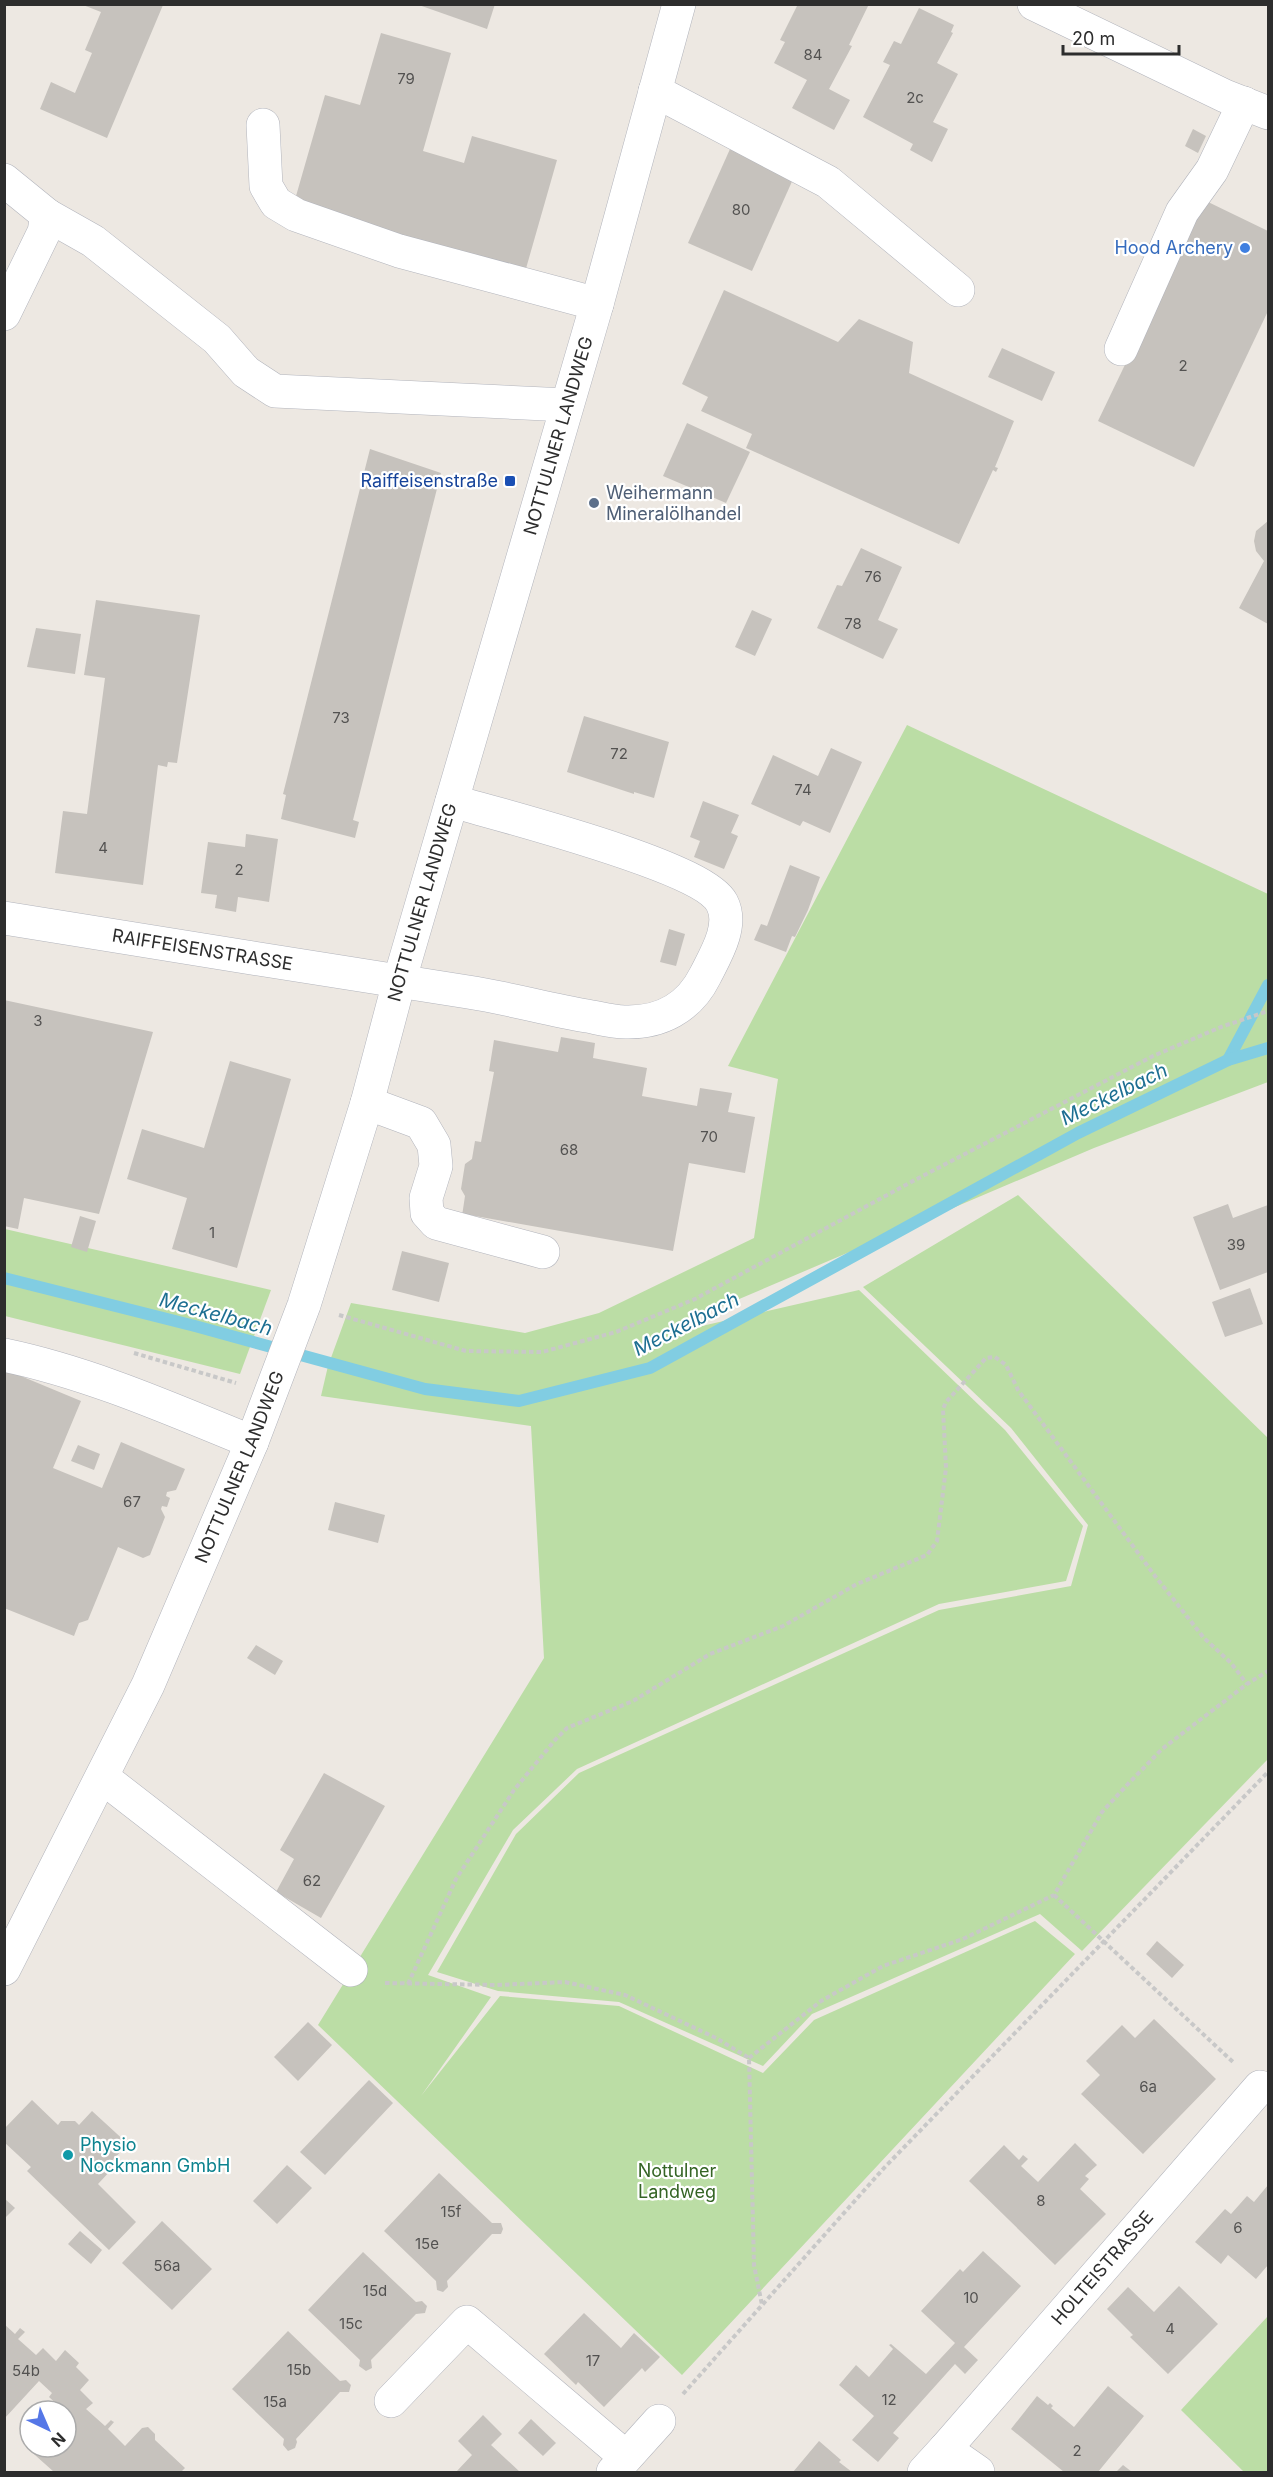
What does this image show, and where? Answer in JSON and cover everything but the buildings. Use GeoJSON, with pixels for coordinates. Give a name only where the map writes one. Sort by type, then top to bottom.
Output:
{"type":"FeatureCollection","features":[{"type":"Feature","properties":{"kind":"street","name":"NOTTULNER LANDWEG"},"geometry":{"type":"LineString","coordinates":[[4,1969],[148,1685],[252,1442],[301,1312],[367,1102],[399,982],[597,304],[679,4]]}},
{"type":"Feature","properties":{"kind":"street"},"geometry":{"type":"LineString","coordinates":[[1034,4],[1076,26],[1256,108],[1182,212],[1121,349]]}},
{"type":"Feature","properties":{"kind":"street"},"geometry":{"type":"LineString","coordinates":[[655,91],[828,182],[958,290]]}},
{"type":"Feature","properties":{"kind":"street"},"geometry":{"type":"LineString","coordinates":[[263,125],[266,186],[276,203],[296,215],[399,251],[597,304]]}},
{"type":"Feature","properties":{"kind":"street"},"geometry":{"type":"LineString","coordinates":[[4,180],[47,215],[93,241],[217,339],[246,372],[275,391],[567,405]]}},
{"type":"Feature","properties":{"kind":"street"},"geometry":{"type":"LineString","coordinates":[[4,314],[44,232],[47,215]]}},
{"type":"Feature","properties":{"kind":"street","name":"RAIFFEISENSTRASSE"},"geometry":{"type":"LineString","coordinates":[[4,918],[470,993],[623,1022],[655,1020],[675,1011],[699,988],[720,946],[726,922],[723,905],[712,891],[692,879],[605,846],[452,801]]}},
{"type":"Feature","properties":{"kind":"street"},"geometry":{"type":"LineString","coordinates":[[367,1102],[421,1123],[434,1145],[436,1166],[426,1198],[427,1213],[436,1223],[543,1252]]}},
{"type":"Feature","properties":{"kind":"street"},"geometry":{"type":"LineString","coordinates":[[4,1355],[52,1365],[157,1403],[252,1442]]}},
{"type":"Feature","properties":{"kind":"street"},"geometry":{"type":"LineString","coordinates":[[102,1777],[351,1970]]}},
{"type":"Feature","properties":{"kind":"street","name":"HOLTEISTRASSE"},"geometry":{"type":"LineString","coordinates":[[978,2472],[934,2461],[1260,2087]]}},
{"type":"Feature","properties":{"kind":"street"},"geometry":{"type":"LineString","coordinates":[[391,2401],[467,2322],[619,2465],[659,2421]]}},
{"type":"Feature","properties":{"kind":"path"},"geometry":{"type":"LineString","coordinates":[[301,1312],[466,1351],[542,1352],[616,1332],[695,1299],[1060,1103],[1153,1056],[1221,1026],[1269,1011]]}},
{"type":"Feature","properties":{"kind":"path"},"geometry":{"type":"LineString","coordinates":[[408,1984],[456,1879],[514,1790],[567,1728],[633,1701],[710,1654],[783,1626],[857,1584],[927,1555],[933,1549],[937,1541],[946,1468],[943,1409],[946,1402],[986,1358],[995,1357],[1006,1365],[1018,1390],[1064,1449],[1113,1520],[1204,1638],[1231,1663],[1247,1684]]}},
{"type":"Feature","properties":{"kind":"path"},"geometry":{"type":"LineString","coordinates":[[749,2058],[821,2001],[884,1966],[963,1939],[1054,1895],[1102,1812],[1128,1784],[1162,1749],[1247,1684],[1269,1671]]}},
{"type":"Feature","properties":{"kind":"path"},"geometry":{"type":"LineString","coordinates":[[659,2421],[884,2168],[1269,1773]]}},
{"type":"Feature","properties":{"kind":"path"},"geometry":{"type":"LineString","coordinates":[[1054,1895],[1260,2087]]}},
{"type":"Feature","properties":{"kind":"path"},"geometry":{"type":"LineString","coordinates":[[351,1970],[385,1983],[497,1985],[566,1982],[625,1995],[716,2038],[749,2058]]}},
{"type":"Feature","properties":{"kind":"path"},"geometry":{"type":"LineString","coordinates":[[749,2058],[754,2265],[762,2305]]}},
{"type":"Feature","properties":{"kind":"green space","name":"Nottulner Landweg"},"geometry":{"type":"Polygon","coordinates":[[[907,725],[1268,894],[1268,1082],[1094,1148],[645,1339],[859,1290],[1005,1430],[1083,1526],[1066,1581],[939,1604],[577,1769],[513,1830],[428,1975],[491,1997],[421,2096],[500,1996],[619,2006],[763,2073],[814,2020],[1035,1921],[1075,1954],[682,2375],[318,2025],[544,1658],[531,1426],[321,1396],[328,1366],[351,1303],[525,1333],[599,1313],[754,1238],[778,1079],[728,1066],[907,725]]]}},
{"type":"Feature","properties":{"kind":"green space"},"geometry":{"type":"Polygon","coordinates":[[[1018,1195],[1268,1438],[1268,1759],[1082,1951],[1040,1914],[812,2014],[763,2066],[619,2002],[498,1991],[437,1972],[516,1834],[579,1773],[939,1610],[1071,1586],[1088,1525],[1011,1428],[863,1287],[1018,1195]]]}},
{"type":"Feature","properties":{"kind":"green space"},"geometry":{"type":"Polygon","coordinates":[[[5,1229],[271,1290],[240,1374],[5,1316],[5,1229]]]}},
{"type":"Feature","properties":{"kind":"green space"},"geometry":{"type":"Polygon","coordinates":[[[1268,2316],[1268,2472],[1244,2472],[1181,2410],[1268,2316]]]}},
{"type":"Feature","properties":{"kind":"waterway"},"geometry":{"type":"LineString","coordinates":[[1228,1060],[1268,985]]}},
{"type":"Feature","properties":{"kind":"waterway","name":"Meckelbach"},"geometry":{"type":"LineString","coordinates":[[4,1278],[195,1326],[425,1389],[519,1401],[650,1368],[1078,1133],[1228,1060],[1268,1048]]}},
{"type":"Feature","properties":{"kind":"place","name":"Hood Archery"},"geometry":{"type":"Point","coordinates":[1245,248]}},
{"type":"Feature","properties":{"kind":"place","name":"Raiffeisenstraße"},"geometry":{"type":"Point","coordinates":[510,481]}},
{"type":"Feature","properties":{"kind":"place","name":"Weihermann Mineralölhandel"},"geometry":{"type":"Point","coordinates":[594,503]}},
{"type":"Feature","properties":{"kind":"place","name":"Physio Nockmann GmbH"},"geometry":{"type":"Point","coordinates":[68,2155]}}]}
